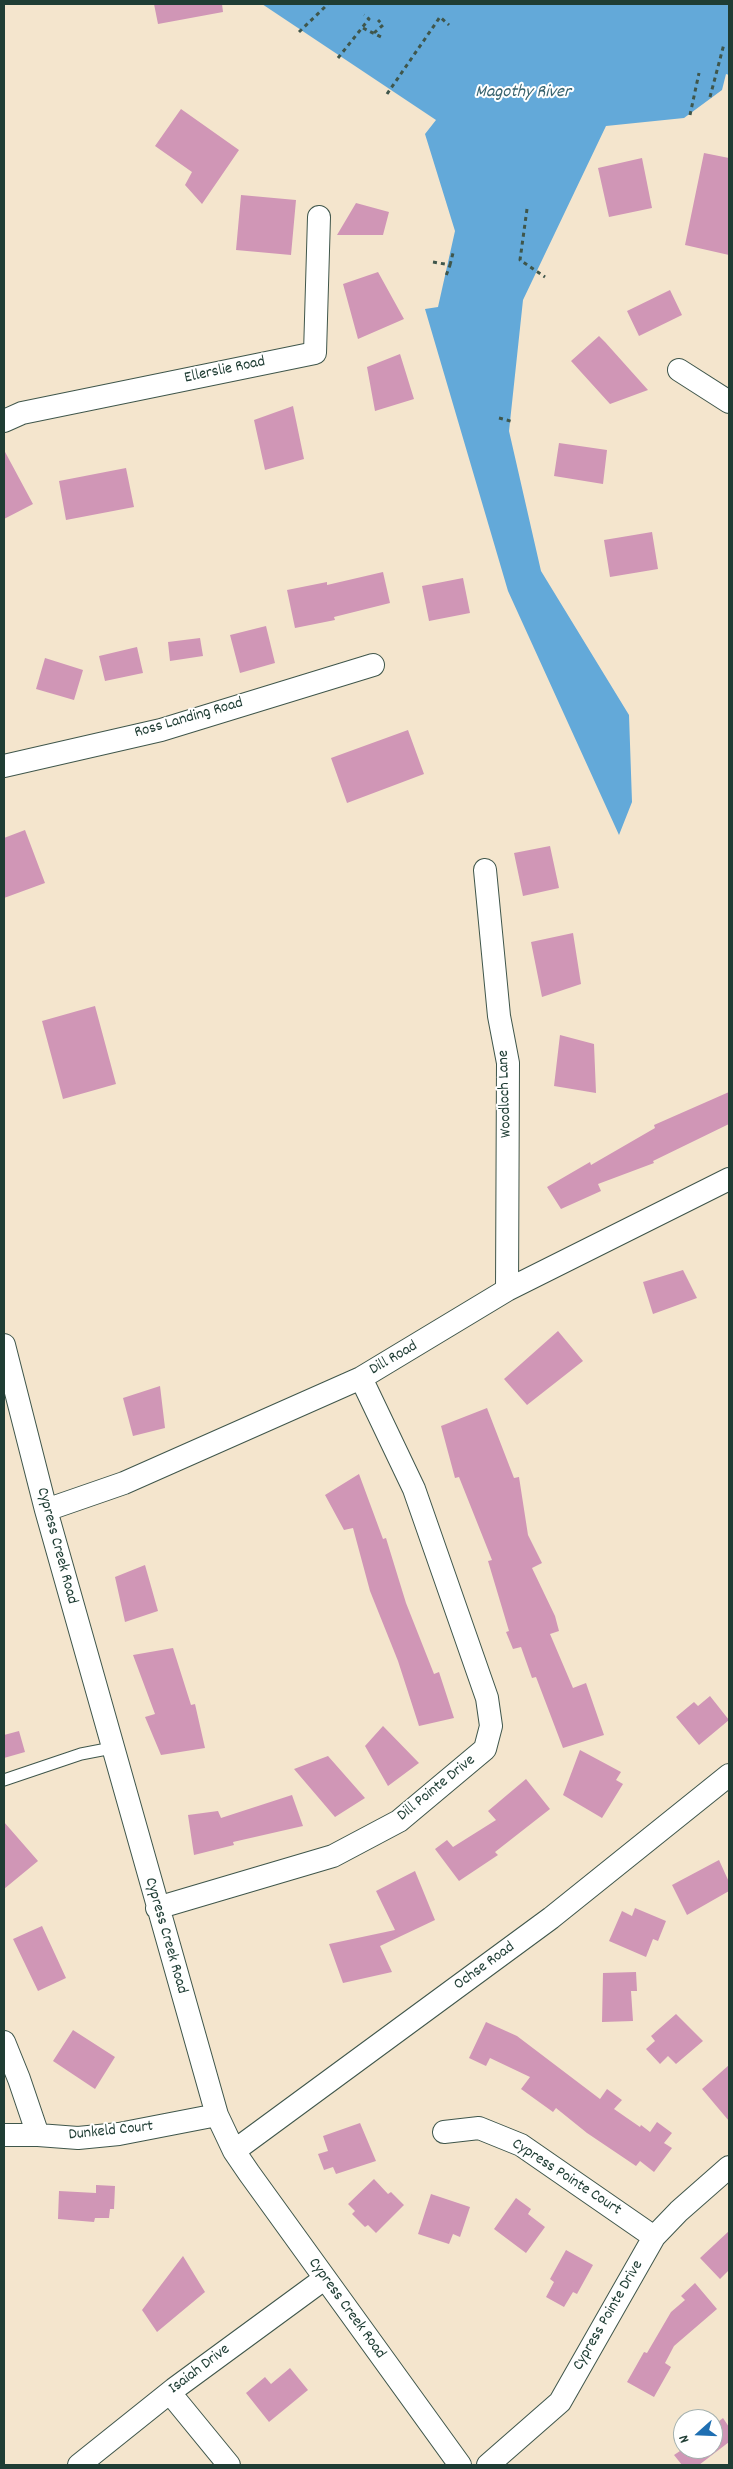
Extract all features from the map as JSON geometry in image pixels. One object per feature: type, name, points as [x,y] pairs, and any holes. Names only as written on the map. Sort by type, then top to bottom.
[{"type":"street","name":"Ellerslie Road","points":[[4,420],[22,412],[315,353],[319,217]]},
{"type":"street","points":[[679,370],[729,402]]},
{"type":"street","name":"Ross Landing Road","points":[[4,766],[160,730],[373,665]]},
{"type":"street","name":"Woodloch Lane","points":[[485,870],[499,1016],[508,1064],[508,1290]]},
{"type":"street","name":"Dill Road","points":[[46,1510],[124,1483],[361,1378],[508,1290],[729,1179]]},
{"type":"street","name":"Cypress Creek Road","points":[[4,1345],[46,1510],[217,2115],[234,2151],[324,2279],[460,2465]]},
{"type":"street","name":"Dill Pointe Drive","points":[[157,1908],[333,1856],[399,1821],[485,1749],[491,1726],[487,1698],[414,1489],[361,1378]]},
{"type":"street","name":"Ochse Road","points":[[234,2151],[551,1918],[729,1775]]},
{"type":"street","points":[[4,2042],[38,2135]]},
{"type":"street","name":"Dunkeld Court","points":[[4,2135],[78,2138],[120,2134],[217,2115]]},
{"type":"street","name":"Cypress Pointe Court","points":[[444,2132],[479,2128],[521,2145],[654,2237]]},
{"type":"street","name":"Cypress Pointe Drive","points":[[488,2465],[560,2402],[654,2237],[679,2211],[729,2167]]},
{"type":"street","name":"Isaiah Drive","points":[[79,2465],[170,2392],[324,2279]]},
{"type":"street","points":[[170,2392],[230,2465]]},
{"type":"lane","points":[[4,1780],[81,1754],[112,1748]]},
{"type":"path","points":[[299,32],[328,4]]},
{"type":"path","points":[[338,58],[369,19],[364,15]]},
{"type":"path","points":[[387,94],[440,17],[450,25]]},
{"type":"path","points":[[374,33],[383,25],[378,20]]},
{"type":"path","points":[[363,28],[383,38]]},
{"type":"path","points":[[710,97],[724,44]]},
{"type":"path","points":[[690,115],[700,73]]},
{"type":"path","points":[[527,208],[520,260],[545,277]]},
{"type":"path","points":[[446,276],[453,253]]},
{"type":"path","points":[[433,262],[450,265]]},
{"type":"path","points":[[499,418],[514,422]]},
{"type":"water","name":"Magothy River","points":[[262,4],[729,4],[729,75],[726,74],[722,90],[684,118],[606,126],[523,300],[509,431],[541,571],[629,715],[632,802],[619,835],[508,591],[425,309],[438,307],[455,231],[425,134],[436,120]]},
{"type":"building","points":[[154,4],[222,4],[223,12],[158,24]]},
{"type":"building","points":[[181,109],[239,150],[202,204],[185,185],[192,172],[155,146]]},
{"type":"building","points":[[704,153],[729,158],[729,255],[685,245]]},
{"type":"building","points":[[642,158],[652,208],[609,217],[598,168]]},
{"type":"building","points":[[241,195],[296,200],[291,255],[236,250]]},
{"type":"building","points":[[356,203],[389,212],[383,235],[337,235]]},
{"type":"building","points":[[378,272],[404,319],[358,339],[343,284]]},
{"type":"building","points":[[670,290],[682,315],[639,336],[627,311]]},
{"type":"building","points":[[599,336],[648,390],[610,404],[571,361]]},
{"type":"building","points":[[400,354],[414,399],[375,411],[367,367]]},
{"type":"building","points":[[293,406],[304,459],[265,470],[254,420]]},
{"type":"building","points":[[559,443],[607,450],[603,484],[554,476]]},
{"type":"building","points":[[4,450],[33,504],[4,519]]},
{"type":"building","points":[[126,468],[134,507],[66,520],[59,481]]},
{"type":"building","points":[[652,532],[658,569],[610,577],[604,540]]},
{"type":"building","points":[[383,572],[390,603],[334,617],[335,620],[295,628],[287,590],[327,582],[327,585]]},
{"type":"building","points":[[463,578],[470,613],[429,621],[422,586]]},
{"type":"building","points":[[266,626],[275,663],[240,673],[230,635]]},
{"type":"building","points":[[200,638],[203,656],[170,661],[168,642]]},
{"type":"building","points":[[137,647],[143,673],[105,681],[99,656]]},
{"type":"building","points":[[45,658],[83,670],[74,700],[36,689]]},
{"type":"building","points":[[408,730],[424,774],[347,803],[331,758]]},
{"type":"building","points":[[25,830],[45,883],[4,898],[4,838]]},
{"type":"building","points":[[550,846],[559,888],[523,896],[514,853]]},
{"type":"building","points":[[573,933],[581,984],[542,997],[531,942]]},
{"type":"building","points":[[95,1006],[116,1084],[63,1099],[42,1021]]},
{"type":"building","points":[[560,1035],[594,1044],[596,1093],[554,1086]]},
{"type":"building","points":[[729,1092],[729,1124],[653,1161],[654,1163],[598,1184],[601,1191],[561,1209],[547,1187],[590,1162],[591,1165],[655,1128],[654,1125]]},
{"type":"building","points":[[683,1270],[697,1298],[653,1314],[643,1282]]},
{"type":"building","points":[[558,1331],[583,1361],[527,1405],[504,1379]]},
{"type":"building","points":[[160,1386],[165,1428],[133,1436],[123,1398]]},
{"type":"building","points":[[487,1408],[514,1478],[519,1477],[528,1535],[542,1563],[532,1568],[555,1616],[559,1631],[550,1634],[573,1688],[586,1683],[604,1735],[563,1748],[536,1677],[532,1678],[521,1647],[513,1649],[506,1632],[509,1631],[488,1561],[492,1560],[459,1477],[455,1478],[441,1426]]},
{"type":"building","points":[[359,1474],[383,1539],[386,1538],[406,1603],[434,1674],[439,1672],[454,1718],[419,1726],[398,1661],[370,1591],[353,1528],[344,1530],[325,1495]]},
{"type":"building","points":[[145,1565],[158,1611],[125,1622],[115,1577]]},
{"type":"building","points":[[173,1648],[191,1705],[195,1704],[205,1748],[161,1755],[145,1717],[155,1714],[133,1655]]},
{"type":"building","points":[[710,1696],[729,1720],[699,1745],[676,1717],[694,1702],[698,1706]]},
{"type":"building","points":[[383,1726],[419,1763],[388,1786],[365,1746]]},
{"type":"building","points":[[19,1731],[25,1752],[4,1758],[4,1735]]},
{"type":"building","points":[[580,1750],[621,1772],[616,1780],[623,1784],[602,1818],[563,1795]]},
{"type":"building","points":[[328,1756],[365,1798],[335,1817],[294,1769]]},
{"type":"building","points":[[526,1779],[550,1809],[495,1852],[498,1855],[459,1881],[435,1849],[447,1840],[453,1847],[496,1820],[488,1811]]},
{"type":"building","points":[[292,1795],[303,1826],[233,1842],[234,1845],[194,1855],[188,1815],[218,1811],[221,1818]]},
{"type":"building","points":[[4,1822],[38,1861],[4,1889]]},
{"type":"building","points":[[719,1860],[729,1882],[729,1891],[687,1915],[672,1885]]},
{"type":"building","points":[[415,1871],[435,1920],[380,1946],[392,1972],[343,1983],[329,1944],[395,1930],[376,1891]]},
{"type":"building","points":[[635,1908],[666,1921],[658,1941],[653,1939],[646,1957],[609,1941],[622,1911],[632,1916]]},
{"type":"building","points":[[42,1926],[66,1978],[38,1991],[13,1939]]},
{"type":"building","points":[[636,1972],[637,1991],[631,1991],[633,2021],[602,2022],[603,1973]]},
{"type":"building","points":[[676,2014],[703,2041],[676,2064],[668,2056],[660,2064],[646,2049],[655,2041],[651,2036]]},
{"type":"building","points":[[486,2022],[517,2036],[600,2099],[607,2089],[622,2100],[614,2109],[640,2127],[641,2125],[650,2132],[657,2122],[672,2133],[664,2143],[672,2148],[654,2172],[640,2161],[636,2166],[587,2133],[556,2108],[553,2112],[521,2089],[530,2077],[490,2058],[486,2066],[469,2058]]},
{"type":"building","points":[[73,2030],[115,2057],[95,2089],[53,2061]]},
{"type":"building","points":[[729,2065],[729,2121],[702,2089]]},
{"type":"building","points":[[360,2123],[376,2161],[336,2174],[333,2167],[324,2170],[318,2154],[328,2151],[323,2136]]},
{"type":"building","points":[[374,2179],[388,2194],[391,2192],[404,2205],[376,2233],[368,2225],[365,2227],[352,2214],[355,2211],[348,2204]]},
{"type":"building","points":[[96,2185],[115,2186],[114,2209],[110,2209],[109,2218],[95,2218],[94,2222],[58,2219],[59,2191],[96,2193]]},
{"type":"building","points":[[431,2194],[470,2207],[460,2237],[453,2234],[449,2244],[418,2234]]},
{"type":"building","points":[[516,2198],[531,2209],[528,2214],[545,2227],[526,2253],[494,2229]]},
{"type":"building","points":[[729,2231],[729,2270],[720,2279],[700,2258]]},
{"type":"building","points":[[566,2250],[593,2265],[577,2294],[573,2292],[564,2307],[546,2297],[554,2282],[550,2279]]},
{"type":"building","points":[[183,2256],[205,2292],[157,2332],[142,2310]]},
{"type":"building","points":[[695,2283],[717,2309],[674,2346],[665,2363],[671,2367],[654,2397],[627,2382],[644,2352],[647,2353],[671,2312],[685,2300],[681,2296]]},
{"type":"building","points":[[290,2368],[308,2390],[269,2422],[246,2393],[265,2377],[271,2384]]},
{"type":"building","points":[[723,2418],[729,2427],[729,2442],[723,2447]]},
{"type":"building","points":[[677,2459],[707,2459],[699,2465],[682,2465]]}]
